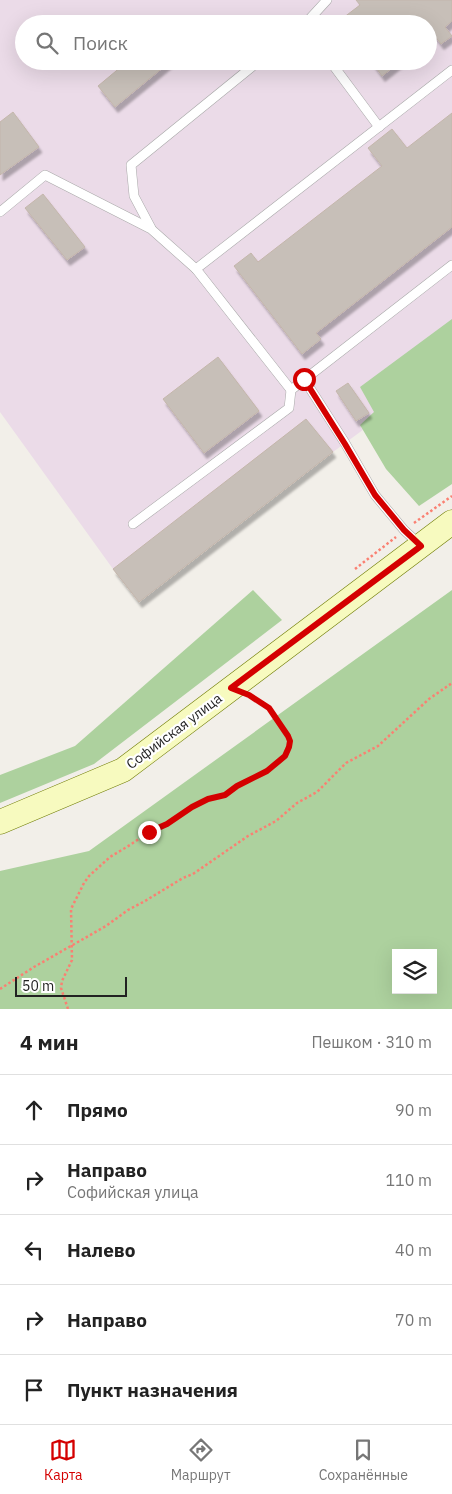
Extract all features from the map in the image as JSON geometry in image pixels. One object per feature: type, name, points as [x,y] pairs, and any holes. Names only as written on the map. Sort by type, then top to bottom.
[{"type":"main road","name":"Софийская улица","points":[[0,822],[122,770],[452,522]]},
{"type":"lane","points":[[313,15],[327,0]]},
{"type":"lane","points":[[151,229],[134,196],[131,165],[248,70]]},
{"type":"lane","points":[[337,70],[379,127]]},
{"type":"lane","points":[[196,269],[452,70]]},
{"type":"lane","points":[[0,212],[45,176],[151,229],[196,269],[291,390]]},
{"type":"lane","points":[[133,524],[289,408],[291,390],[452,265]]},
{"type":"lane","points":[[304,379],[375,495],[404,530],[421,546]]},
{"type":"path","points":[[0,989],[34,967],[106,926],[128,910],[193,874],[259,829],[276,821],[298,803],[317,792],[346,764],[381,744],[429,699],[452,683]]},
{"type":"path","points":[[68,1009],[62,981],[72,960],[71,909],[84,882],[104,862],[149,832],[167,824],[208,799],[225,795],[237,786],[267,771],[285,756],[290,741],[269,708],[249,695],[231,688]]},
{"type":"shaded area","points":[[0,0],[452,0],[452,364],[333,452],[139,602],[0,412]]},
{"type":"green space","points":[[452,319],[452,484],[419,506],[386,469],[360,425],[374,412],[360,387]]},
{"type":"green space","points":[[253,590],[282,620],[94,764],[0,803],[0,775],[75,746]]},
{"type":"green space","points":[[452,590],[452,1009],[0,1009],[0,871],[89,851]]},
{"type":"building","points":[[356,0],[452,0],[452,21],[445,27],[452,36],[441,44],[437,39],[437,15],[347,15],[360,5]]},
{"type":"building","points":[[117,70],[160,70],[115,107],[98,86]]},
{"type":"building","points":[[378,70],[390,70],[382,76]]},
{"type":"building","points":[[13,112],[39,147],[0,175],[0,122]]},
{"type":"building","points":[[452,113],[452,227],[316,333],[321,339],[302,354],[234,266],[251,253],[258,262],[382,166],[368,148],[392,129],[407,148]]},
{"type":"building","points":[[43,194],[85,247],[67,260],[25,208]]},
{"type":"building","points":[[218,357],[259,411],[204,453],[163,399]]},
{"type":"building","points":[[348,383],[369,413],[356,421],[336,391]]},
{"type":"building","points":[[306,419],[333,452],[139,602],[113,569]]},
{"type":"route","points":[[149,832],[167,824],[192,807],[208,799],[225,795],[237,786],[256,778],[285,756],[290,741],[269,708],[249,695],[231,688],[421,546],[404,530],[375,495],[304,379]]}]
